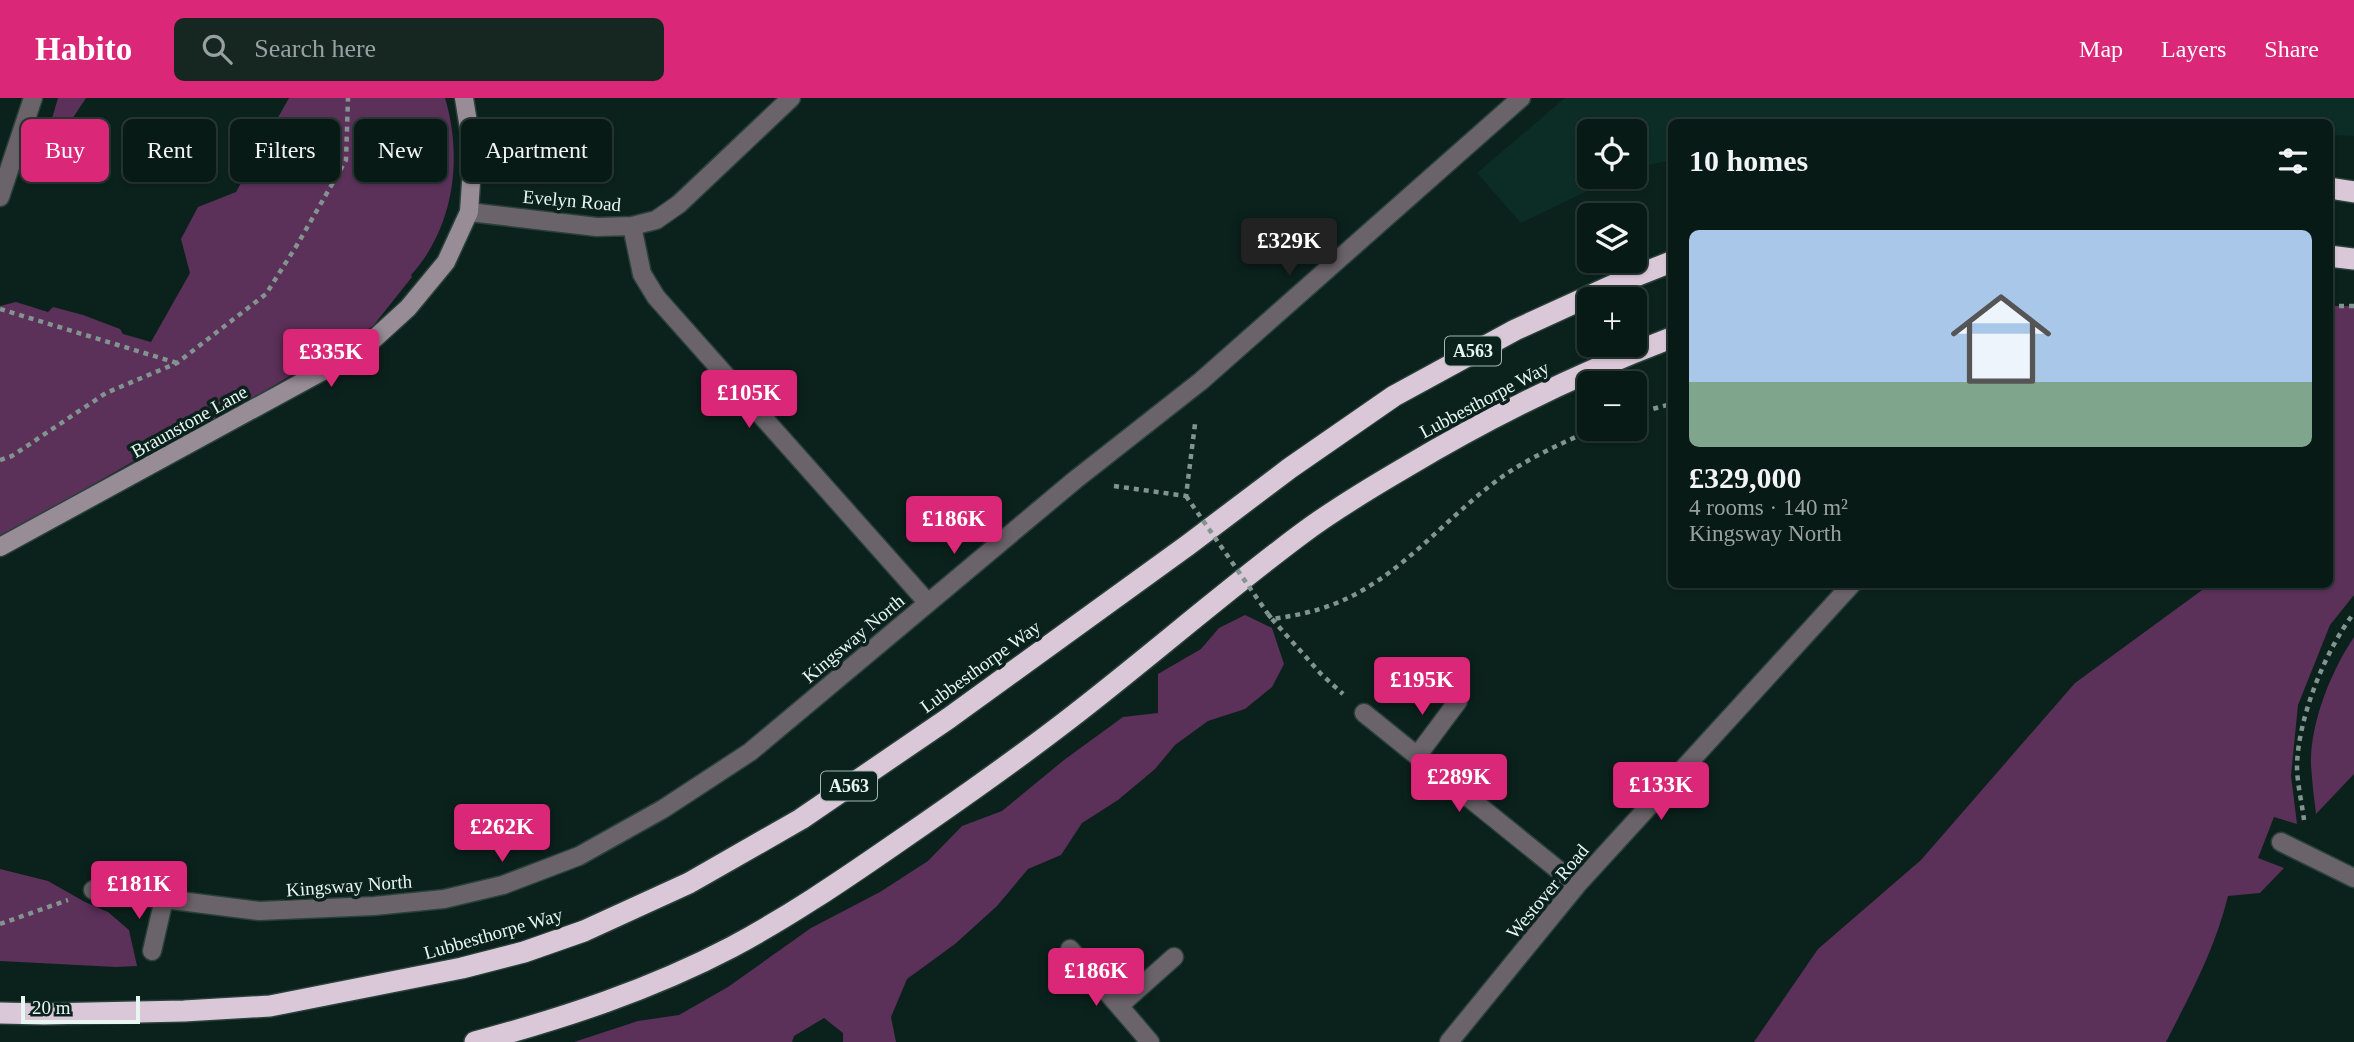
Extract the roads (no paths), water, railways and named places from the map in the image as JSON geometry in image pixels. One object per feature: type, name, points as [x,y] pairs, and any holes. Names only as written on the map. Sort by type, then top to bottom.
[{"type":"highway","points":[[2333,189],[2354,192]]},
{"type":"highway","points":[[2333,256],[2354,259]]},
{"type":"highway","name":"Lubbesthorpe Way","points":[[0,1013],[184,1011],[270,1006],[422,976],[524,952],[584,931],[689,883],[824,804],[1394,396],[1515,330],[1668,263]]},
{"type":"highway","name":"Lubbesthorpe Way","points":[[475,1042],[542,1024],[637,990],[730,947],[810,902],[934,817],[1067,720],[1302,533],[1466,431],[1544,392],[1668,339]]},
{"type":"street","points":[[0,197],[33,98]]},
{"type":"street","name":"Braunstone Lane","points":[[0,547],[363,349],[408,308],[446,262],[469,212],[473,153],[464,98]]},
{"type":"street","name":"Evelyn Road","points":[[469,212],[597,227],[632,226],[656,220],[679,204],[791,98]]},
{"type":"street","name":"Kingsway North","points":[[93,890],[259,912],[444,899],[503,885],[566,860],[663,809],[750,752],[1075,480],[1201,381],[1521,98]]},
{"type":"street","points":[[632,226],[642,274],[656,297],[928,603]]},
{"type":"street","name":"Westover Road","points":[[1449,1042],[1577,885],[1848,588]]},
{"type":"street","points":[[1417,756],[1458,701]]},
{"type":"street","points":[[1364,713],[1577,885]]},
{"type":"street","points":[[2281,842],[2354,878]]},
{"type":"street","points":[[152,951],[164,899]]},
{"type":"street","points":[[1070,949],[1150,1042]]},
{"type":"street","points":[[1119,1006],[1174,957]]}]
